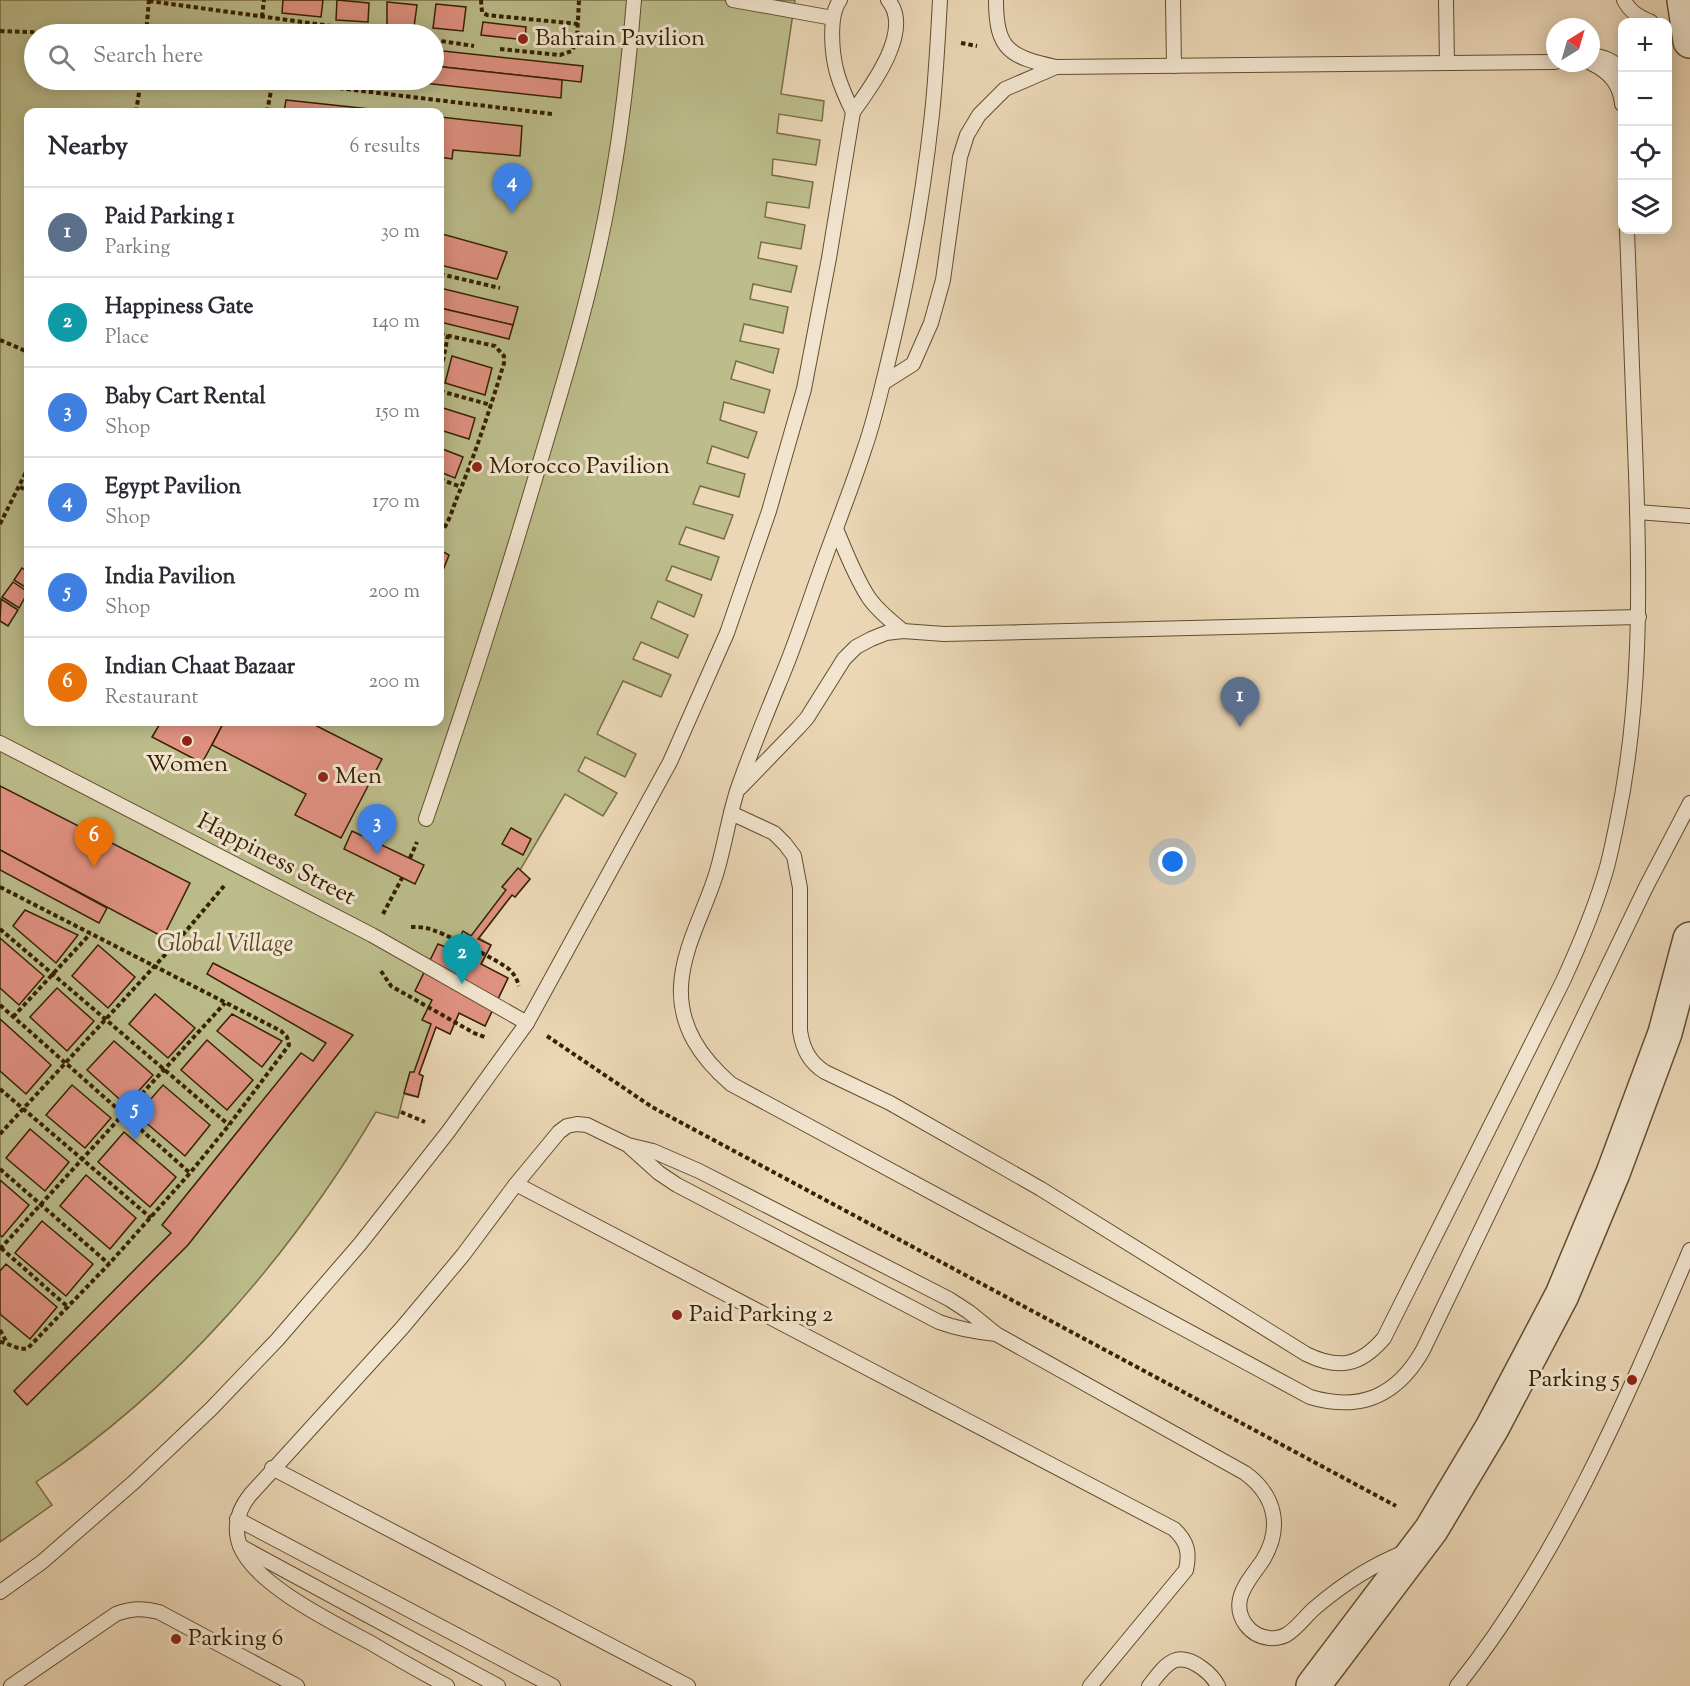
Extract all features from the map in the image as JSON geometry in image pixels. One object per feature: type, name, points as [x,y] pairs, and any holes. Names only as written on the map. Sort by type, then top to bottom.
[{"type":"street","points":[[1684,0],[1686,36]]},
{"type":"street","points":[[1312,1686],[1431,1530],[1492,1428],[1562,1295],[1613,1173],[1665,1033],[1690,939]]},
{"type":"lane","points":[[426,819],[514,550],[592,278],[614,170],[627,82],[634,0]]},
{"type":"lane","points":[[733,0],[833,18]]},
{"type":"lane","points":[[840,0],[837,2],[833,18],[833,55],[837,73],[853,112]]},
{"type":"lane","points":[[0,1592],[42,1562],[134,1482],[211,1409],[277,1340],[368,1235],[448,1132],[527,1023],[670,762],[727,633],[769,511],[804,389],[853,112],[888,55],[895,32],[896,20],[888,0]]},
{"type":"lane","points":[[940,0],[932,114],[920,208],[903,300],[883,383],[865,449],[737,791],[723,853],[683,968],[682,1008],[698,1048],[712,1068],[731,1084],[1310,1397],[1328,1402],[1364,1401],[1383,1394],[1413,1367],[1646,887],[1690,803]]},
{"type":"lane","points":[[996,0],[996,18],[1006,46],[1015,54],[1032,62],[1056,67],[1546,62]]},
{"type":"lane","points":[[1173,0],[1174,66]]},
{"type":"lane","points":[[1446,0],[1447,63]]},
{"type":"lane","points":[[1624,0],[1628,8],[1642,18]]},
{"type":"lane","points":[[1600,56],[1618,66]]},
{"type":"lane","points":[[883,383],[913,364],[931,323],[943,280],[960,158],[966,135],[979,115],[1005,89],[1056,67]]},
{"type":"lane","points":[[1600,68],[1614,80],[1618,87]]},
{"type":"lane","points":[[731,813],[774,833],[794,856],[800,888],[800,1031],[805,1050],[816,1067],[890,1103],[1041,1189],[1306,1354],[1322,1362],[1335,1364],[1351,1363],[1364,1357],[1384,1338],[1563,981],[1591,915],[1608,866],[1630,744],[1636,685],[1639,617],[1627,234]]},
{"type":"lane","points":[[1637,512],[1690,516]]},
{"type":"lane","points":[[836,529],[858,580],[870,599],[885,617],[903,631]]},
{"type":"lane","points":[[737,791],[802,723],[844,659],[856,647],[886,633],[903,631],[944,634],[1639,617]]},
{"type":"lane","name":"Happiness Street","points":[[0,743],[372,935],[527,1023]]},
{"type":"lane","points":[[447,1686],[349,1632],[288,1595],[259,1573],[240,1546],[237,1519],[241,1506],[273,1468],[402,1328],[463,1255],[558,1132],[567,1126],[577,1124],[587,1125],[628,1145],[653,1151],[699,1171],[949,1299],[996,1334],[1257,1481],[1272,1506],[1275,1520],[1270,1548],[1245,1587],[1240,1600],[1240,1614],[1246,1627],[1257,1636],[1271,1639],[1284,1636],[1352,1579],[1373,1566],[1419,1546]]},
{"type":"lane","points":[[628,1145],[659,1173],[677,1185],[939,1322],[976,1333],[996,1334]]},
{"type":"lane","points":[[516,1184],[1174,1529],[1182,1537],[1187,1547],[1186,1570],[1090,1686]]},
{"type":"lane","points":[[1457,1686],[1482,1655],[1531,1578],[1595,1463],[1690,1250]]},
{"type":"lane","points":[[273,1468],[688,1686]]},
{"type":"lane","points":[[237,1519],[553,1686]]},
{"type":"lane","points":[[240,1546],[498,1686]]},
{"type":"lane","points":[[11,1686],[116,1614],[130,1609],[145,1608],[165,1616],[297,1686]]},
{"type":"lane","points":[[1149,1686],[1163,1668],[1171,1662],[1182,1659],[1190,1660],[1208,1673],[1218,1686]]},
{"type":"path","points":[[147,24],[149,0],[315,24]]},
{"type":"path","points":[[262,17],[264,0]]},
{"type":"path","points":[[482,0],[482,12],[487,15],[578,24]]},
{"type":"path","points":[[500,49],[560,55],[572,51],[576,46],[579,0]]},
{"type":"path","points":[[0,31],[24,32]]},
{"type":"path","points":[[444,42],[474,46]]},
{"type":"path","points":[[137,108],[139,90]]},
{"type":"path","points":[[268,108],[271,90]]},
{"type":"path","points":[[355,90],[552,114]]},
{"type":"path","points":[[444,274],[500,288]]},
{"type":"path","points":[[444,334],[495,346],[504,356],[491,405],[462,487],[444,528]]},
{"type":"path","points":[[444,356],[448,335]]},
{"type":"path","points":[[0,340],[24,349]]},
{"type":"path","points":[[444,393],[491,405]]},
{"type":"path","points":[[0,524],[24,478]]},
{"type":"path","points":[[444,480],[462,487]]},
{"type":"path","points":[[20,487],[24,488]]},
{"type":"path","points":[[0,1134],[154,966],[240,867]]},
{"type":"path","points":[[372,935],[402,878]]},
{"type":"path","points":[[0,887],[281,1031],[287,1037],[289,1045],[190,1173],[69,1308],[28,1348],[22,1350],[0,1342]]},
{"type":"path","points":[[0,929],[228,1125]]},
{"type":"path","points":[[13,1017],[90,934]]},
{"type":"path","points":[[469,947],[509,969],[516,977],[527,1023],[652,1107],[1396,1506]]},
{"type":"path","points":[[69,1308],[0,1248],[225,1003]]},
{"type":"path","points":[[0,1005],[190,1173]]},
{"type":"path","points":[[0,1089],[151,1218]]},
{"type":"path","points":[[0,1169],[110,1264]]},
{"type":"path","points":[[0,1330],[7,1343]]},
{"type":"green space","name":"Global Village","points":[[0,0],[795,0],[781,94],[824,101],[822,121],[779,114],[777,133],[820,140],[816,165],[773,159],[772,175],[813,182],[809,208],[767,202],[765,217],[805,225],[801,249],[761,242],[758,258],[797,266],[791,292],[753,284],[750,299],[788,307],[783,333],[744,324],[740,341],[779,349],[773,373],[736,361],[731,379],[770,390],[764,413],[724,402],[720,420],[757,432],[748,458],[712,446],[707,463],[745,474],[739,497],[700,486],[693,504],[733,515],[724,539],[686,527],[679,544],[719,557],[711,580],[672,566],[666,580],[702,595],[694,617],[658,601],[651,618],[688,635],[678,658],[641,642],[633,659],[671,675],[661,697],[623,681],[597,734],[636,754],[625,777],[585,757],[578,771],[617,793],[603,816],[565,794],[520,870],[530,879],[515,897],[512,895],[479,938],[491,945],[481,965],[508,978],[485,1026],[459,1013],[450,1034],[436,1027],[419,1074],[423,1076],[418,1097],[404,1094],[398,1118],[376,1112],[306,1218],[268,1268],[183,1362],[137,1405],[88,1445],[36,1482],[52,1505],[0,1542]]},
{"type":"building","points":[[283,0],[323,0],[321,17],[282,13]]},
{"type":"building","points":[[337,0],[369,3],[368,22],[336,20]]},
{"type":"building","points":[[387,2],[417,5],[414,24],[387,24]]},
{"type":"building","points":[[436,4],[466,7],[463,31],[444,29],[444,24],[434,24]]},
{"type":"building","points":[[483,22],[526,27],[525,40],[481,35]]},
{"type":"building","points":[[444,51],[583,66],[581,82],[444,67]]},
{"type":"building","points":[[444,67],[562,80],[561,98],[444,85]]},
{"type":"building","points":[[286,100],[361,108],[285,108]]},
{"type":"building","points":[[444,117],[522,126],[520,156],[453,150],[452,159],[444,158]]},
{"type":"building","points":[[444,235],[507,252],[497,279],[444,266]]},
{"type":"building","points":[[444,289],[518,307],[513,325],[444,309]]},
{"type":"building","points":[[444,309],[513,325],[509,339],[444,323]]},
{"type":"building","points":[[452,356],[492,368],[485,395],[445,383]]},
{"type":"building","points":[[444,408],[475,418],[469,439],[444,431]]},
{"type":"building","points":[[444,450],[463,457],[455,478],[444,474]]},
{"type":"building","points":[[444,552],[449,555],[444,568]]},
{"type":"building","points":[[22,568],[24,569],[24,586],[14,580]]},
{"type":"building","points":[[13,582],[24,589],[24,599],[19,608],[2,597]]},
{"type":"building","points":[[1,599],[18,610],[8,626],[0,621]]},
{"type":"building","name":"Women","points":[[159,726],[222,726],[202,763],[152,737]]},
{"type":"building","name":"Men","points":[[222,726],[317,726],[382,759],[341,838],[295,815],[306,794],[212,745]]},
{"type":"building","points":[[0,786],[190,883],[163,937],[0,850]]},
{"type":"building","points":[[511,828],[531,839],[523,855],[502,844]]},
{"type":"building","points":[[352,831],[424,865],[415,884],[344,849]]},
{"type":"building","points":[[0,850],[107,908],[99,923],[0,870]]},
{"type":"building","points":[[518,868],[530,879],[515,897],[512,895],[478,939],[491,945],[481,964],[508,978],[485,1026],[459,1013],[450,1034],[436,1027],[419,1074],[423,1076],[418,1097],[404,1093],[410,1072],[414,1072],[431,1024],[422,1020],[432,1000],[415,991],[438,944],[453,950],[463,931],[471,936],[506,890],[502,887]]},
{"type":"building","points":[[25,910],[78,935],[56,963],[13,926]]},
{"type":"building","points":[[0,938],[44,976],[19,1005],[0,988]]},
{"type":"building","points":[[98,945],[135,977],[108,1008],[72,976]]},
{"type":"building","points":[[213,963],[353,1035],[188,1245],[27,1405],[14,1391],[171,1233],[162,1225],[301,1053],[313,1061],[326,1043],[207,974]]},
{"type":"building","points":[[57,988],[94,1021],[67,1051],[30,1017]]},
{"type":"building","points":[[155,994],[195,1028],[168,1058],[129,1024]]},
{"type":"building","points":[[232,1014],[282,1041],[262,1067],[217,1031]]},
{"type":"building","points":[[0,1019],[51,1065],[26,1094],[0,1071]]},
{"type":"building","points":[[207,1040],[253,1080],[227,1110],[181,1070]]},
{"type":"building","points":[[114,1041],[153,1075],[126,1105],[87,1070]]},
{"type":"building","points":[[72,1085],[111,1118],[85,1148],[46,1115]]},
{"type":"building","points":[[163,1085],[210,1125],[185,1156],[137,1115]]},
{"type":"building","points":[[30,1129],[69,1162],[45,1191],[6,1158]]},
{"type":"building","points":[[124,1132],[176,1177],[150,1207],[98,1162]]},
{"type":"building","points":[[86,1175],[136,1218],[110,1249],[60,1206]]},
{"type":"building","points":[[0,1180],[29,1205],[2,1237],[0,1235]]},
{"type":"building","points":[[42,1221],[93,1264],[66,1296],[15,1253]]},
{"type":"building","points":[[6,1264],[57,1307],[30,1339],[0,1314],[0,1271]]},
{"type":"place","name":"Bahrain Pavilion","points":[[523,39]]},
{"type":"place","name":"Egypt Pavilion","points":[[512,213]]},
{"type":"place","name":"Morocco Pavilion","points":[[477,467]]},
{"type":"place","name":"Paid Parking 1","points":[[1240,727]]},
{"type":"place","name":"Women","points":[[187,741]]},
{"type":"place","name":"Men","points":[[323,777]]},
{"type":"place","name":"Baby Cart Rental","points":[[377,854]]},
{"type":"place","name":"Indian Chaat Bazaar","points":[[94,867]]},
{"type":"place","name":"Happiness Gate","points":[[462,984]]},
{"type":"place","name":"India Pavilion","points":[[135,1140]]},
{"type":"place","name":"Paid Parking 2","points":[[677,1315]]},
{"type":"place","name":"Parking 5","points":[[1632,1380]]},
{"type":"place","name":"Parking 6","points":[[176,1639]]}]
